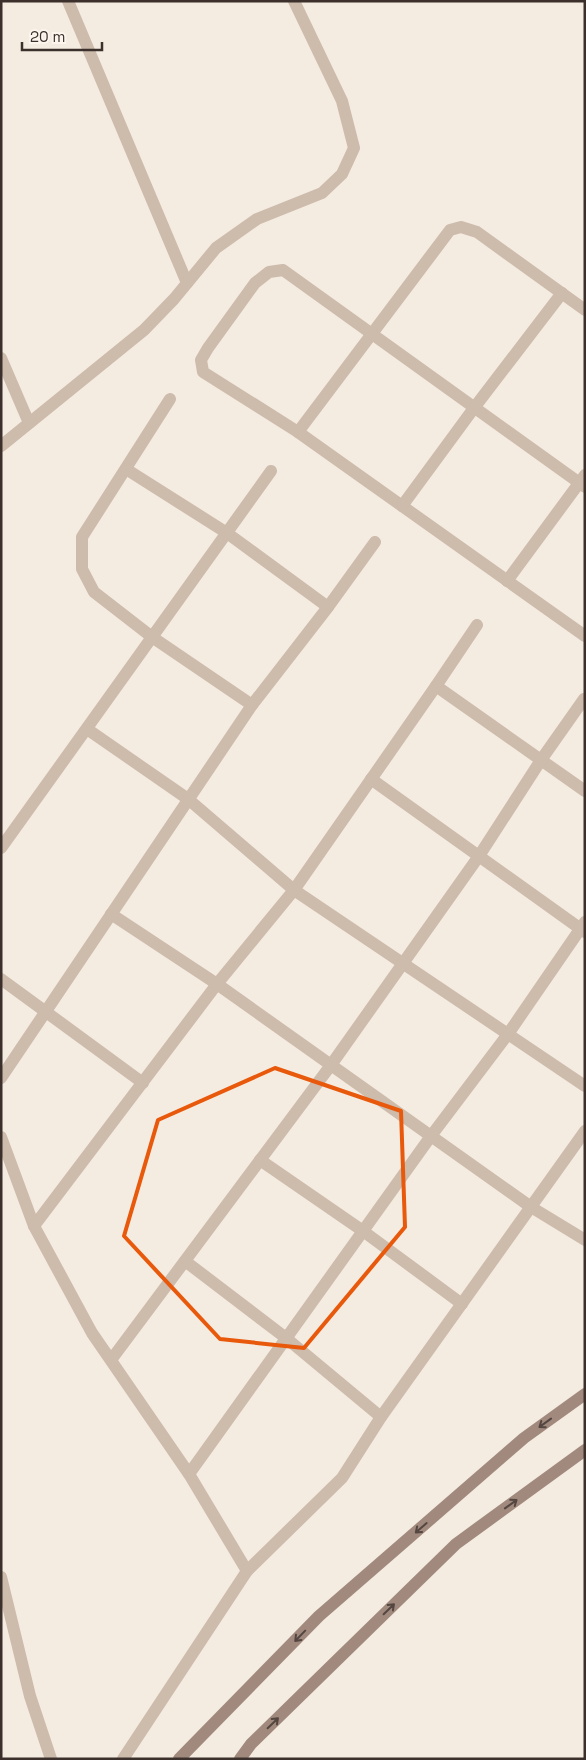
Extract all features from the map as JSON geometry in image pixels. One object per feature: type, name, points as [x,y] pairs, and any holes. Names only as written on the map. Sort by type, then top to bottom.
[{"type":"main road","points":[[179,1759],[319,1616],[524,1438],[585,1394]]},
{"type":"main road","points":[[240,1759],[251,1744],[456,1544],[585,1450]]},
{"type":"street","points":[[68,1],[187,283]]},
{"type":"street","points":[[1,446],[144,330],[216,248],[257,219],[322,193],[342,174],[354,148],[342,101],[294,1]]},
{"type":"street","points":[[298,432],[450,230],[461,227],[477,232],[585,310]]},
{"type":"street","points":[[507,581],[583,482],[474,408],[282,270],[270,272],[255,283],[208,348],[201,360],[203,372],[298,432],[507,581],[585,636]]},
{"type":"street","points":[[402,506],[474,408],[562,294]]},
{"type":"street","points":[[1,358],[29,423]]},
{"type":"street","points":[[170,399],[82,537],[82,568],[94,592],[152,638],[252,705]]},
{"type":"street","points":[[126,469],[227,533],[328,607]]},
{"type":"street","points":[[1,848],[271,472]]},
{"type":"street","points":[[1,1078],[252,705],[328,607],[375,542]]},
{"type":"street","points":[[34,1226],[217,984],[294,890],[436,686],[476,625]]},
{"type":"street","points":[[436,686],[585,791]]},
{"type":"street","points":[[111,1360],[331,1065],[479,856],[541,760],[584,699]]},
{"type":"street","points":[[87,729],[188,800],[294,890],[585,1086]]},
{"type":"street","points":[[189,1474],[431,1136],[508,1034],[583,928],[371,779]]},
{"type":"street","points":[[111,914],[217,984],[531,1207],[585,1240]]},
{"type":"street","points":[[1,979],[46,1010],[143,1083]]},
{"type":"street","points":[[124,1759],[247,1571],[342,1478],[381,1417],[585,1131]]},
{"type":"street","points":[[1,1137],[34,1226],[92,1332],[189,1474],[247,1571]]},
{"type":"street","points":[[260,1160],[363,1231],[462,1304]]},
{"type":"street","points":[[184,1261],[286,1338],[381,1417]]},
{"type":"street","points":[[1,1577],[30,1696],[51,1759]]},
{"type":"highlighted area","points":[[275,1068],[401,1111],[405,1227],[304,1348],[220,1339],[124,1236],[158,1120]]}]
